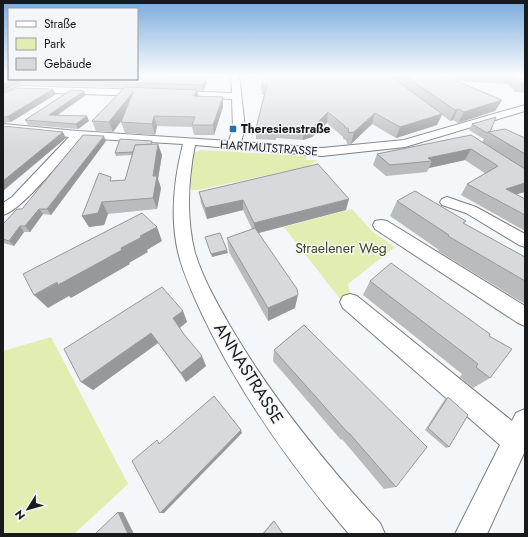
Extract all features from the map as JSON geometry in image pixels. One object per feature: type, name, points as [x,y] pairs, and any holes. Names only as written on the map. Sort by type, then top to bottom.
[{"type":"street","points":[[114,103],[117,100]]},
{"type":"street","points":[[234,145],[239,128],[237,100]]},
{"type":"street","name":"HARTMUTSTRASSE","points":[[3,127],[322,152],[405,143],[525,108]]},
{"type":"street","points":[[15,127],[27,119]]},
{"type":"street","points":[[440,121],[464,138]]},
{"type":"street","points":[[3,210],[17,200],[81,134],[94,124]]},
{"type":"street","name":"ANNASTRASSE","points":[[190,141],[185,162],[182,196],[182,228],[190,266],[200,290],[232,352],[261,394],[302,453],[369,534]]},
{"type":"street","points":[[447,202],[471,210],[525,241]]},
{"type":"street","points":[[381,225],[525,317]]},
{"type":"street","points":[[350,302],[520,432],[471,534]]},
{"type":"green space","points":[[201,150],[306,156],[306,160],[317,160],[309,166],[198,190],[192,190],[189,177],[194,153]]},
{"type":"green space","name":"Straelener Weg","points":[[352,209],[373,232],[395,247],[348,284],[350,294],[340,299],[284,227]]},
{"type":"green space","points":[[51,337],[128,484],[74,534],[3,534],[3,351]]},
{"type":"building","points":[[3,100],[35,100],[7,117],[3,117]]},
{"type":"building","points":[[56,100],[71,100],[49,115],[87,116],[76,124],[25,120]]},
{"type":"building","points":[[112,100],[127,100],[109,122],[92,121]]},
{"type":"building","points":[[130,100],[222,100],[213,125],[192,125],[195,117],[154,116],[152,124],[121,122]]},
{"type":"building","points":[[263,100],[423,100],[442,114],[400,127],[375,113],[354,132],[349,133],[348,128],[345,128],[345,126],[328,112],[314,126],[304,129],[277,127],[276,129],[256,128]]},
{"type":"building","points":[[441,100],[502,100],[464,112],[458,109],[455,110]]},
{"type":"building","points":[[496,117],[490,132],[487,133],[472,124]]},
{"type":"building","points":[[3,126],[63,132],[3,181]]},
{"type":"building","points":[[505,129],[525,138],[525,154],[488,132]]},
{"type":"building","points":[[83,135],[104,136],[47,209],[39,209],[25,226],[20,226],[9,241],[3,239],[3,224],[17,209],[22,209]]},
{"type":"building","points":[[471,135],[525,169],[525,183],[506,189],[525,199],[525,215],[467,184],[498,166],[471,149],[428,158],[432,161],[390,165],[377,154]]},
{"type":"building","points":[[120,139],[152,141],[151,144],[135,145],[133,152],[115,153]]},
{"type":"building","points":[[158,144],[153,176],[157,176],[153,198],[102,202],[98,213],[82,216],[99,173],[111,177],[110,181],[125,180],[135,145]]},
{"type":"building","points":[[318,164],[349,199],[254,223],[243,200],[205,208],[199,192]]},
{"type":"building","points":[[415,191],[466,221],[463,223],[525,257],[525,281],[448,236],[449,235],[397,201]]},
{"type":"building","points":[[142,213],[157,227],[121,248],[122,250],[58,285],[57,282],[34,295],[23,274]]},
{"type":"building","points":[[255,228],[297,289],[298,295],[268,308],[227,238]]},
{"type":"building","points":[[220,233],[227,250],[211,254],[205,237]]},
{"type":"building","points":[[391,263],[490,334],[489,336],[512,349],[490,378],[476,367],[478,364],[370,281]]},
{"type":"building","points":[[162,287],[183,311],[173,318],[202,356],[181,373],[151,333],[81,382],[64,349]]},
{"type":"building","points":[[304,325],[427,447],[396,487],[274,350]]},
{"type":"building","points":[[214,396],[241,430],[160,513],[132,461],[157,440],[159,444]]},
{"type":"building","points":[[448,397],[468,415],[449,447],[428,428]]},
{"type":"building","points":[[118,512],[128,534],[95,534]]},
{"type":"building","points":[[274,521],[283,534],[263,534]]},
{"type":"place","name":"Theresienstraße","points":[[233,129]]}]
